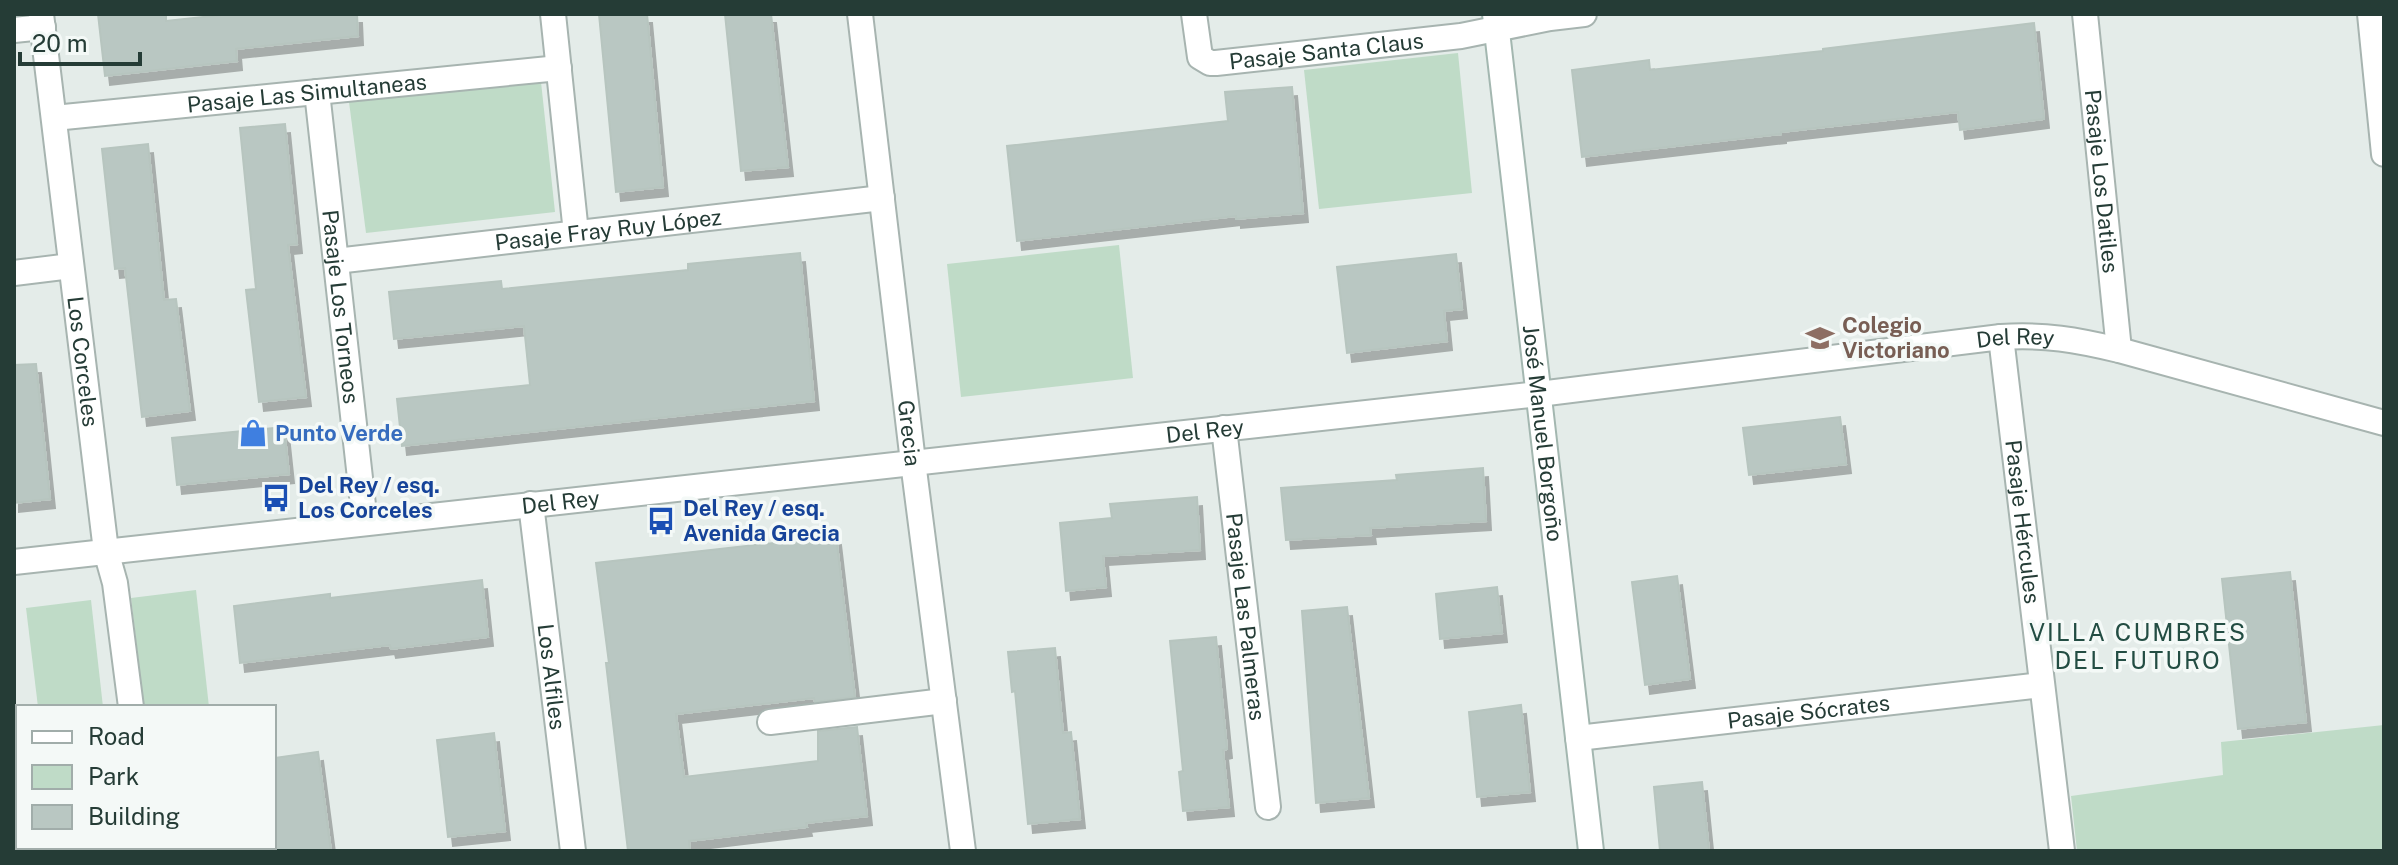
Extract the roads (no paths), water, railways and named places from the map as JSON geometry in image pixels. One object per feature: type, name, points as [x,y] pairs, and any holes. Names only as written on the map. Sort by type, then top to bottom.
[{"type":"street","points":[[553,14],[576,233]]},
{"type":"street","name":"Grecia","points":[[860,14],[963,851]]},
{"type":"street","name":"Pasaje Santa Claus","points":[[1194,14],[1199,52],[1210,63],[1461,36],[1496,21]]},
{"type":"street","points":[[1496,21],[1584,14]]},
{"type":"street","name":"Pasaje Los Datiles","points":[[2085,14],[2119,350]]},
{"type":"street","points":[[2370,14],[2384,154]]},
{"type":"street","points":[[14,30],[42,20]]},
{"type":"street","name":"Los Corceles","points":[[42,20],[106,551],[115,583],[131,705]]},
{"type":"street","name":"José Manuel Borgoño","points":[[1496,21],[1591,851]]},
{"type":"street","name":"Pasaje Las Simultaneas","points":[[54,118],[559,68]]},
{"type":"street","name":"Pasaje Los Torneos","points":[[317,92],[365,523]]},
{"type":"street","name":"Pasaje Fray Ruy López","points":[[336,261],[882,198]]},
{"type":"street","points":[[14,273],[71,266]]},
{"type":"street","name":"Del Rey","points":[[14,562],[1539,394],[2034,334],[2119,350],[2384,423]]},
{"type":"street","name":"Pasaje Hércules","points":[[2001,337],[2062,851]]},
{"type":"street","name":"Pasaje Las Palmeras","points":[[1224,428],[1268,807]]},
{"type":"street","name":"Los Alfiles","points":[[531,504],[573,851]]},
{"type":"street","name":"Pasaje Sócrates","points":[[1578,738],[2041,685]]},
{"type":"street","points":[[770,722],[944,701]]},
{"type":"place","name":"Colegio Victoriano","points":[[1820,338]]},
{"type":"place","name":"Punto Verde","points":[[253,433]]},
{"type":"place","name":"Del Rey / esq. Los Corceles","points":[[276,498]]},
{"type":"place","name":"Del Rey / esq. Avenida Grecia","points":[[661,521]]},
{"type":"district","name":"VILLA CUMBRES DEL FUTURO","points":[[2138,647]]}]
